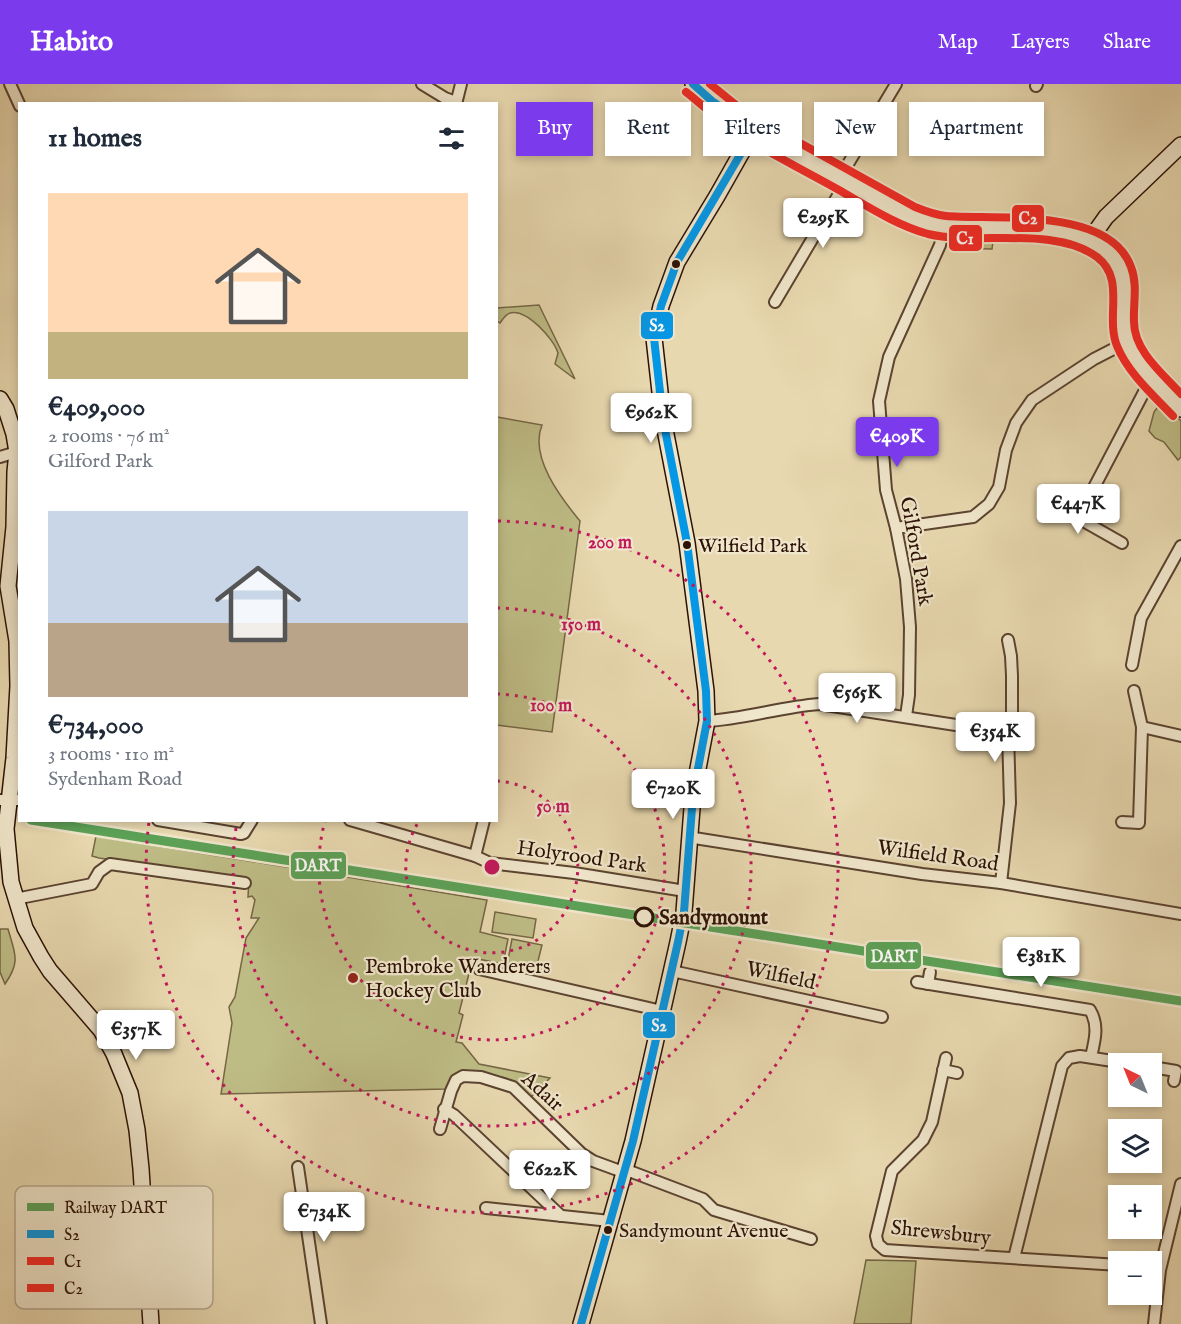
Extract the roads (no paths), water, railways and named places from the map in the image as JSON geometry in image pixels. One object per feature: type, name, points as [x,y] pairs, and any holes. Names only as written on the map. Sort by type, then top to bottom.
[{"type":"street","points":[[10,84],[18,102]]},
{"type":"street","points":[[422,84],[454,102]]},
{"type":"street","points":[[456,102],[461,84]]},
{"type":"street","points":[[776,302],[896,84]]},
{"type":"street","points":[[697,85],[718,102]]},
{"type":"street","points":[[1089,241],[1116,207],[1181,145]]},
{"type":"street","points":[[581,1324],[633,1141],[672,970],[684,912],[693,795],[707,721],[704,670],[687,543],[663,419],[654,338],[661,306],[677,262],[740,156]]},
{"type":"street","points":[[800,156],[901,213],[923,222],[944,226],[1039,229],[1069,234],[1101,247],[1118,262],[1123,274],[1124,333],[1127,342],[1134,355],[1181,409]]},
{"type":"street","name":"Gilford Park","points":[[906,716],[909,695],[910,627],[906,579],[884,480],[879,401],[889,357],[940,245],[944,226]]},
{"type":"street","points":[[896,528],[973,517],[981,511],[989,504],[999,487],[1006,450],[1016,423],[1032,399],[1094,359],[1127,342]]},
{"type":"street","points":[[1078,518],[1144,392],[1156,381]]},
{"type":"street","points":[[0,399],[15,434],[18,452],[15,472],[16,534],[4,596],[17,641],[18,686],[6,836],[11,882],[25,927],[50,971],[101,1030],[114,1054],[130,1093],[142,1186]]},
{"type":"street","points":[[0,456],[18,452]]},
{"type":"street","points":[[1048,501],[1122,543]]},
{"type":"street","points":[[1132,665],[1141,618],[1181,546]]},
{"type":"street","points":[[1001,883],[1010,803],[1008,733],[1012,718],[1012,676],[1008,640]]},
{"type":"street","points":[[1122,822],[1139,822],[1142,727],[1134,691]]},
{"type":"street","points":[[707,721],[819,704],[1008,733]]},
{"type":"street","points":[[1142,727],[1181,736]]},
{"type":"street","points":[[170,822],[241,834],[251,822]]},
{"type":"street","name":"Holyrood Park","points":[[357,822],[475,856],[490,863],[574,873],[685,891]]},
{"type":"street","points":[[475,856],[484,822]]},
{"type":"street","name":"Wilfield Road","points":[[688,837],[922,874],[1001,883],[1181,914]]},
{"type":"street","points":[[15,899],[92,884],[99,872],[110,864],[245,883]]},
{"type":"street","points":[[479,969],[662,1011]]},
{"type":"street","name":"Wilfield","points":[[672,970],[882,1017]]},
{"type":"street","points":[[930,972],[922,983],[1090,1010],[1095,1020],[1095,1039],[1091,1057]]},
{"type":"street","name":"Shrewsbury","points":[[1014,1258],[1062,1066],[1069,1058],[1080,1056],[1108,1060]]},
{"type":"street","name":"Shrewsbury","points":[[946,1058],[932,1122],[923,1140],[892,1171],[876,1236],[878,1244],[885,1250],[1108,1264]]},
{"type":"street","points":[[1162,1069],[1176,1071],[1174,1081]]},
{"type":"street","points":[[943,1070],[957,1073]]},
{"type":"street","name":"Adair","points":[[440,1129],[450,1090],[456,1080],[463,1076],[488,1078],[513,1087],[582,1154],[593,1161],[624,1170]]},
{"type":"street","points":[[444,1109],[454,1115],[561,1216]]},
{"type":"street","points":[[298,1167],[321,1324]]},
{"type":"street","points":[[624,1170],[703,1199],[714,1210],[810,1239]]},
{"type":"street","points":[[1162,1251],[1181,1184]]},
{"type":"street","points":[[486,1208],[610,1221]]},
{"type":"street","points":[[1154,1324],[1155,1305]]},
{"type":"street","points":[[150,1309],[151,1324]]},
{"type":"rail line","name":"DART","points":[[44,822],[1181,1001]]},
{"type":"place","name":"Wilfield Park","points":[[687,545]]},
{"type":"place","name":"Sandymount","points":[[644,917]]},
{"type":"place","name":"Pembroke Wanderers Hockey Club","points":[[353,978]]},
{"type":"place","name":"Sandymount Avenue","points":[[608,1230]]}]
